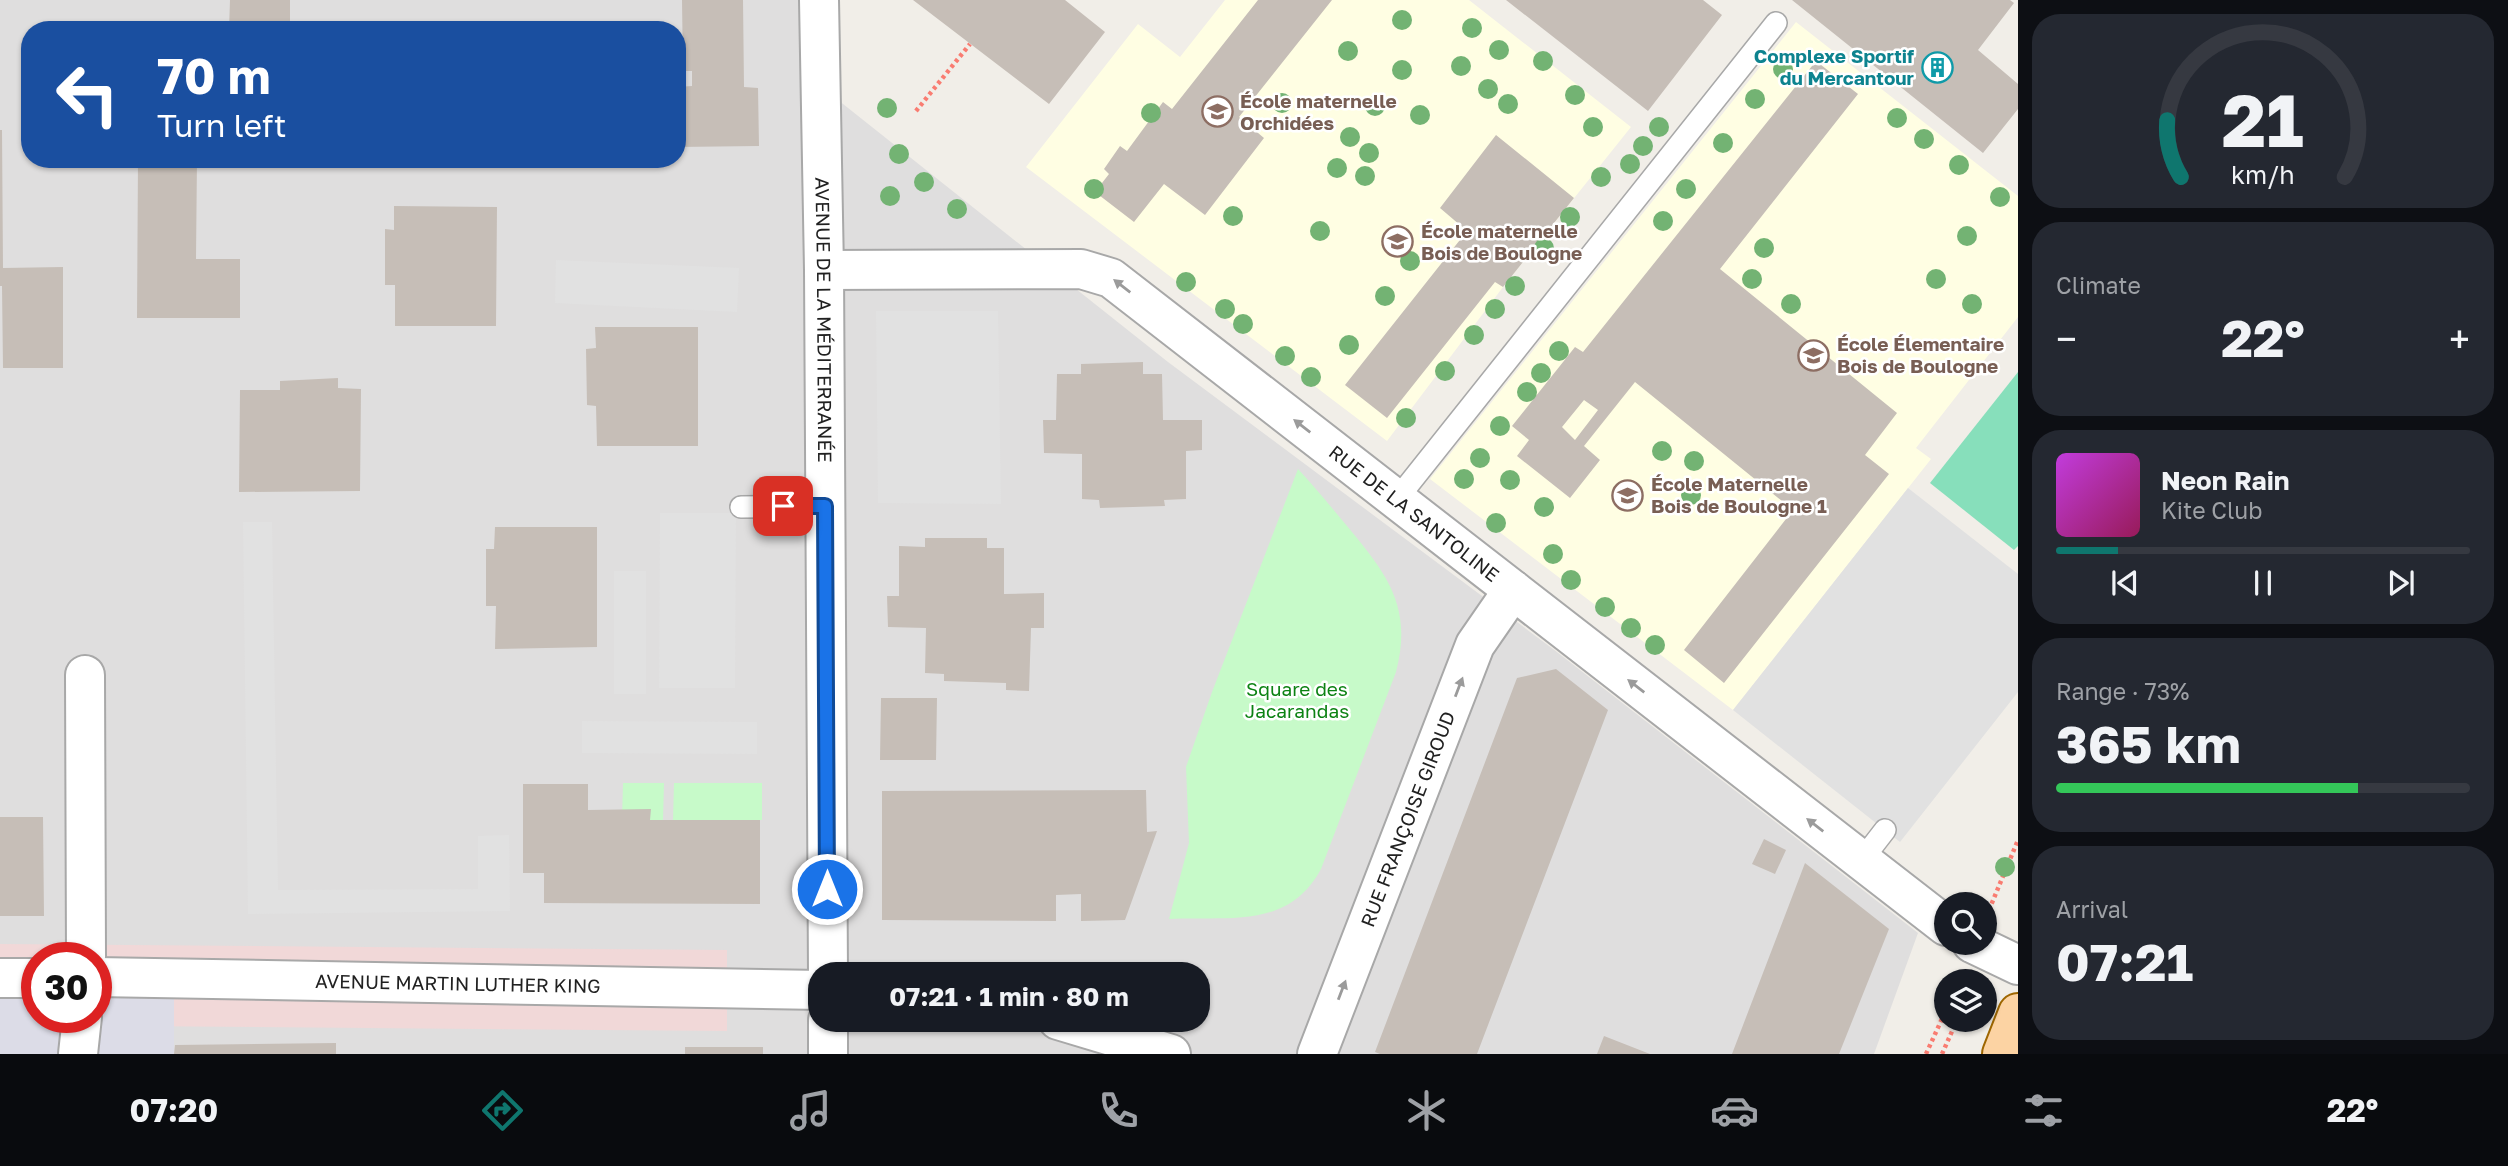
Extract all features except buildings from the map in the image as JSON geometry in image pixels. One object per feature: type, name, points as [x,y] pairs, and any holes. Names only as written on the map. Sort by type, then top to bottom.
[{"type":"main road","points":[[2002,1054],[2018,1013]]},
{"type":"street","name":"AVENUE DE LA MÉDITERRANÉE","points":[[819,0],[824,270],[828,962]]},
{"type":"street","name":"RUE DE LA SANTOLINE","points":[[824,270],[1081,269],[1111,278],[1934,917]]},
{"type":"street","name":"RUE FRANÇOISE GIROUD","points":[[1317,1054],[1475,645],[1513,590]]},
{"type":"street","points":[[85,675],[86,942]]},
{"type":"street","points":[[1997,955],[2018,965]]},
{"type":"street","name":"AVENUE MARTIN LUTHER KING","points":[[112,977],[808,990]]},
{"type":"street","points":[[0,978],[21,978]]},
{"type":"street","points":[[828,1032],[828,1054]]},
{"type":"street","points":[[1098,1032],[1171,1054]]},
{"type":"street","points":[[78,1054],[80,1033]]},
{"type":"lane","points":[[1396,499],[1776,23]]},
{"type":"lane","points":[[741,507],[825,506]]},
{"type":"lane","points":[[1861,862],[1885,830]]},
{"type":"path","points":[[916,111],[970,44]]},
{"type":"path","points":[[1996,892],[2018,840]]},
{"type":"path","points":[[1926,1054],[1936,1032]]},
{"type":"path","points":[[1942,1054],[1951,1032]]},
{"type":"shaded area","points":[[0,0],[834,0],[838,100],[1168,362],[1553,649],[1918,933],[1874,1054],[0,1054]]},
{"type":"shaded area","points":[[1225,0],[1469,0],[1631,127],[1503,287],[1387,441],[1026,167],[1138,24],[1180,57]]},
{"type":"shaded area","name":"École Élementaire Bois de Boulogne","points":[[1796,22],[2018,196],[2018,317],[1916,448],[1931,459],[1733,710],[1430,479]]},
{"type":"shaded area","points":[[556,260],[739,268],[737,312],[555,303]]},
{"type":"shaded area","points":[[876,311],[998,311],[1001,504],[878,503]]},
{"type":"shaded area","points":[[1908,488],[2018,574],[2018,692],[1900,842],[1733,710]]},
{"type":"shaded area","points":[[660,513],[736,513],[735,688],[659,688]]},
{"type":"shaded area","points":[[243,522],[272,522],[278,890],[478,889],[478,836],[509,835],[510,911],[248,914]]},
{"type":"shaded area","points":[[614,571],[646,571],[646,694],[614,694]]},
{"type":"shaded area","points":[[582,721],[757,722],[757,754],[582,753]]},
{"type":"shaded area","points":[[0,944],[21,944],[21,1025],[0,1025]]},
{"type":"shaded area","points":[[112,945],[727,950],[727,1031],[112,1026]]},
{"type":"shaded area","points":[[112,977],[174,979],[174,1054],[0,1054],[0,978],[21,978],[21,1033],[112,1033]]},
{"type":"green space","points":[[2018,372],[2018,546],[2014,550],[1930,483]]},
{"type":"green space","name":"Square des Jacarandas","points":[[1298,469],[1361,543],[1385,576],[1399,610],[1401,629],[1396,672],[1321,869],[1307,889],[1292,902],[1255,916],[1169,919],[1189,843],[1186,767]]},
{"type":"green space","points":[[623,783],[664,783],[663,820],[622,820]]},
{"type":"green space","points":[[674,783],[762,783],[762,820],[673,820]]},
{"type":"place","name":"Complexe Sportif du Mercantour","points":[[1937,67]]},
{"type":"place","name":"École maternelle Orchidées","points":[[1217,112]]},
{"type":"place","name":"École maternelle Bois de Boulogne","points":[[1398,242]]},
{"type":"place","name":"École Élementaire Bois de Boulogne","points":[[1814,355]]},
{"type":"place","name":"École Maternelle Bois de Boulogne 1","points":[[1628,495]]},
{"type":"route","points":[[783,506],[825,506],[827,889]]}]
